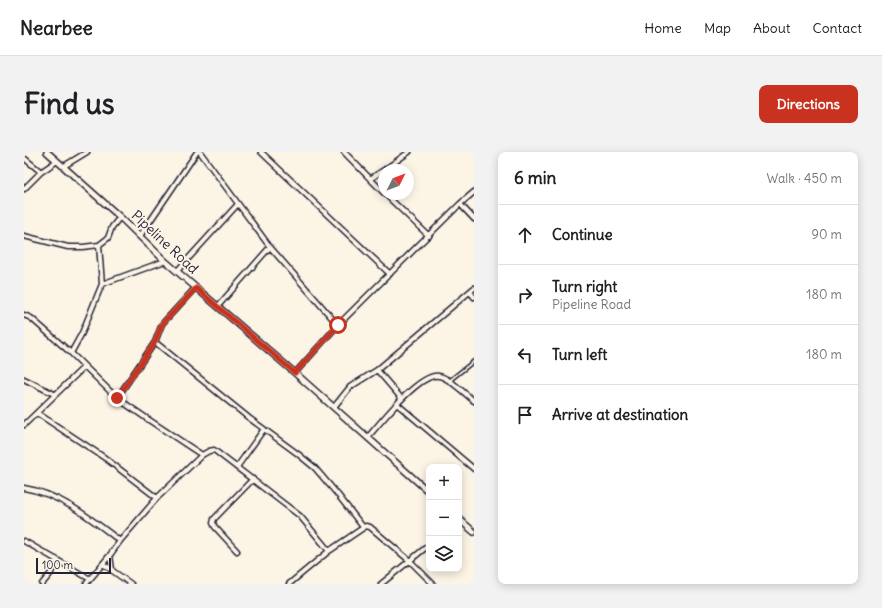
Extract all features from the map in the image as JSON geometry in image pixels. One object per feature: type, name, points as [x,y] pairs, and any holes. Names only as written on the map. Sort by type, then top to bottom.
[{"type":"street","name":"Pipeline Road","points":[[47,152],[120,217],[165,261],[334,407],[426,489]]},
{"type":"street","points":[[64,166],[87,152]]},
{"type":"street","points":[[140,236],[197,152]]},
{"type":"street","points":[[200,152],[270,247],[338,325]]},
{"type":"street","points":[[261,152],[390,274]]},
{"type":"street","points":[[344,152],[378,186]]},
{"type":"street","points":[[392,164],[409,152]]},
{"type":"street","points":[[24,158],[41,172]]},
{"type":"street","points":[[24,189],[41,172],[58,161]]},
{"type":"street","points":[[370,179],[378,174]]},
{"type":"street","points":[[295,373],[338,325],[460,204],[474,192]]},
{"type":"street","points":[[392,200],[429,236]]},
{"type":"street","points":[[177,270],[238,204]]},
{"type":"street","points":[[460,204],[474,219]]},
{"type":"street","points":[[24,236],[68,246],[83,247],[99,245],[108,238],[112,228],[120,217]]},
{"type":"street","points":[[71,353],[82,333],[102,284],[99,245]]},
{"type":"street","points":[[218,306],[270,247]]},
{"type":"street","points":[[102,284],[165,261]]},
{"type":"street","points":[[117,398],[155,342],[162,324],[196,288]]},
{"type":"street","points":[[334,407],[350,387],[377,370],[474,288]]},
{"type":"street","points":[[470,292],[474,297]]},
{"type":"street","points":[[24,315],[31,318],[71,353],[117,398],[202,455]]},
{"type":"street","points":[[155,342],[232,405],[315,468],[363,527]]},
{"type":"street","points":[[24,425],[84,366]]},
{"type":"street","points":[[377,370],[402,399]]},
{"type":"street","points":[[368,437],[402,399],[430,376],[440,376],[449,381],[474,401]]},
{"type":"street","points":[[24,379],[54,394]]},
{"type":"street","points":[[397,404],[474,469]]},
{"type":"street","points":[[37,413],[105,458],[157,498]]},
{"type":"street","points":[[237,467],[264,429]]},
{"type":"street","points":[[86,584],[157,498],[202,455],[214,450],[300,516],[329,551]]},
{"type":"street","points":[[237,551],[213,523],[214,519],[253,479]]},
{"type":"street","points":[[24,488],[43,492],[77,509],[120,541]]},
{"type":"street","points":[[462,522],[474,532]]},
{"type":"street","points":[[289,584],[329,551],[366,526],[370,527],[410,561],[433,584]]},
{"type":"street","points":[[24,541],[56,558],[90,579]]},
{"type":"street","points":[[381,584],[426,548]]},
{"type":"street","points":[[110,555],[112,570]]},
{"type":"street","points":[[42,584],[51,573],[56,558]]},
{"type":"street","points":[[103,564],[131,584]]},
{"type":"lane","points":[[449,381],[474,361]]},
{"type":"route","points":[[117,398],[155,342],[162,324],[196,288],[295,373],[338,325]]}]
